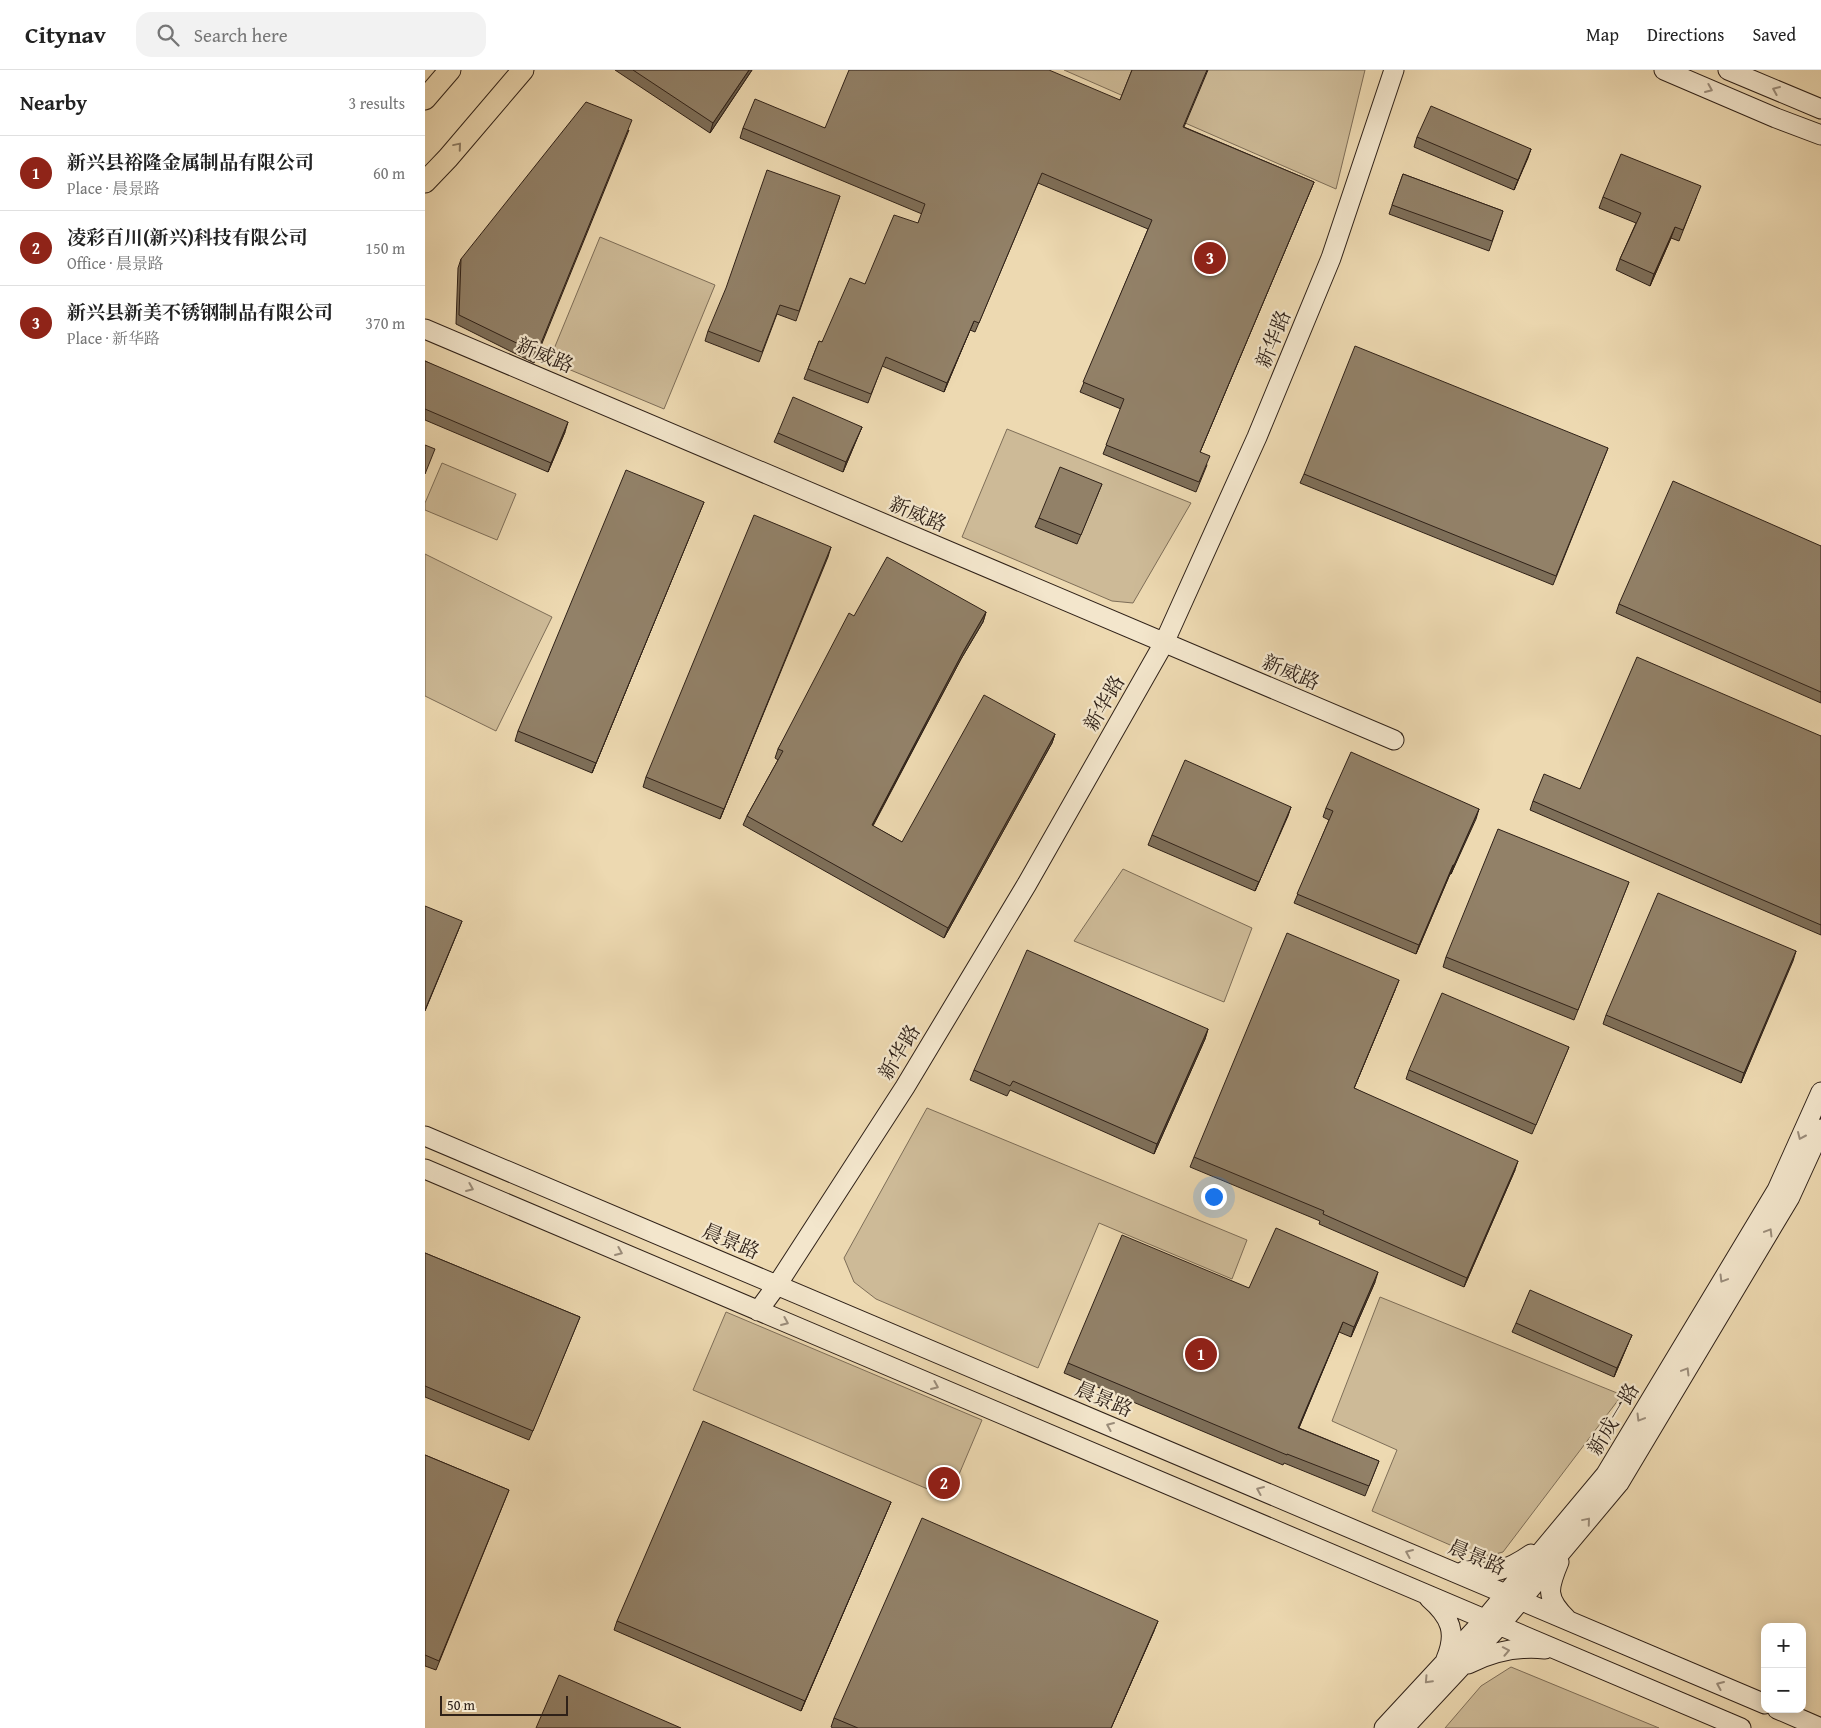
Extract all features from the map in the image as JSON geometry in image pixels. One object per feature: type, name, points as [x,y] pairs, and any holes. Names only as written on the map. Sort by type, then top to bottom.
[{"type":"main road","points":[[425,99],[450,70]]},
{"type":"main road","points":[[425,182],[448,158],[523,70]]},
{"type":"street","name":"新华路","points":[[758,1311],[777,1285],[915,1070],[1031,876],[1165,643],[1257,437],[1331,258],[1394,70]]},
{"type":"street","points":[[1664,70],[1821,135]]},
{"type":"street","points":[[1728,70],[1821,109]]},
{"type":"street","name":"新威路","points":[[425,329],[1394,740]]},
{"type":"street","name":"新成一路","points":[[1559,1543],[1606,1474],[1777,1190],[1821,1092]]},
{"type":"street","name":"新成一路","points":[[1384,1728],[1453,1664],[1492,1622],[1559,1543],[1619,1483],[1791,1197],[1821,1129]]},
{"type":"street","name":"晨景路","points":[[425,1136],[1761,1702]]},
{"type":"street","points":[[425,1169],[1741,1728]]},
{"type":"street","points":[[1444,1568],[1475,1573],[1490,1573],[1510,1568],[1559,1543]]},
{"type":"street","points":[[1559,1543],[1550,1586],[1550,1598],[1557,1609],[1570,1622]]},
{"type":"street","points":[[1423,1593],[1440,1607],[1449,1622],[1453,1664],[1486,1655],[1530,1647],[1565,1653]]},
{"type":"street","name":"新成一路","points":[[1404,1728],[1453,1664]]},
{"type":"street","points":[[1786,1713],[1821,1728]]},
{"type":"shaded area","points":[[1064,70],[1365,70],[1336,189]]},
{"type":"shaded area","points":[[600,237],[715,285],[664,409],[549,361]]},
{"type":"shaded area","points":[[1007,429],[1191,503],[1133,603],[1112,601],[962,537]]},
{"type":"shaded area","points":[[442,463],[516,494],[497,540],[425,510],[425,503]]},
{"type":"shaded area","points":[[425,554],[552,617],[496,731],[425,696]]},
{"type":"shaded area","points":[[1123,869],[1252,928],[1224,1002],[1074,941]]},
{"type":"shaded area","points":[[927,1108],[1247,1240],[1232,1279],[1099,1223],[1038,1368],[876,1299],[854,1282],[844,1258]]},
{"type":"shaded area","points":[[1380,1297],[1622,1395],[1503,1552],[1480,1558],[1372,1511],[1397,1450],[1332,1421]]},
{"type":"shaded area","points":[[726,1312],[982,1420],[949,1498],[693,1390]]},
{"type":"shaded area","points":[[1511,1667],[1659,1728],[1445,1728],[1481,1686]]},
{"type":"building","points":[[633,70],[749,70],[713,123]]},
{"type":"building","points":[[849,70],[1049,70],[1120,100],[1132,70],[1207,70],[1183,127],[1314,182],[1200,452],[1210,456],[1199,482],[1106,445],[1124,399],[1083,382],[1152,220],[1042,173],[979,323],[974,321],[947,383],[886,357],[871,394],[808,369],[819,341],[822,342],[850,278],[865,284],[894,215],[918,223],[925,204],[743,128],[755,99],[825,128]]},
{"type":"building","points":[[586,102],[632,120],[537,353],[459,315],[461,259]]},
{"type":"building","points":[[1431,106],[1531,149],[1518,180],[1417,137]]},
{"type":"building","points":[[1621,154],[1701,186],[1683,230],[1675,227],[1654,274],[1620,259],[1641,213],[1603,197]]},
{"type":"building","points":[[767,170],[840,196],[799,311],[780,305],[762,352],[708,331],[726,288]]},
{"type":"building","points":[[1403,174],[1503,211],[1492,241],[1392,205]]},
{"type":"building","points":[[1355,346],[1608,448],[1556,576],[1304,474]]},
{"type":"building","points":[[425,361],[568,422],[551,463],[425,409]]},
{"type":"building","points":[[793,397],[862,427],[846,462],[778,433]]},
{"type":"building","points":[[425,445],[435,449],[425,474]]},
{"type":"building","points":[[1060,467],[1102,484],[1081,535],[1039,518]]},
{"type":"building","points":[[626,470],[704,502],[596,763],[518,731]]},
{"type":"building","points":[[1673,481],[1821,546],[1821,692],[1619,604]]},
{"type":"building","points":[[754,515],[831,547],[724,809],[646,777]]},
{"type":"building","points":[[887,557],[986,612],[872,825],[902,842],[984,695],[1055,734],[948,928],[747,816],[783,751],[778,749],[849,613],[854,616]]},
{"type":"building","points":[[1637,657],[1821,736],[1821,925],[1533,801],[1544,774],[1580,789]]},
{"type":"building","points":[[1351,752],[1479,809],[1419,945],[1297,894],[1333,811],[1326,808]]},
{"type":"building","points":[[1185,760],[1291,807],[1259,882],[1152,835]]},
{"type":"building","points":[[1498,829],[1629,882],[1578,1010],[1446,957]]},
{"type":"building","points":[[1658,893],[1796,951],[1744,1073],[1606,1015]]},
{"type":"building","points":[[425,906],[462,921],[425,1010]]},
{"type":"building","points":[[1287,933],[1399,980],[1354,1088],[1518,1161],[1467,1278],[1323,1214],[1324,1211],[1194,1157]]},
{"type":"building","points":[[1027,950],[1208,1029],[1157,1144],[1013,1081],[1010,1086],[974,1070]]},
{"type":"building","points":[[1442,993],[1569,1047],[1536,1125],[1409,1070]]},
{"type":"building","points":[[1276,1228],[1378,1272],[1354,1327],[1343,1322],[1298,1428],[1379,1461],[1369,1486],[1287,1455],[1068,1363],[1122,1235],[1249,1288]]},
{"type":"building","points":[[425,1253],[580,1317],[533,1431],[425,1386]]},
{"type":"building","points":[[1530,1290],[1632,1335],[1617,1368],[1516,1323]]},
{"type":"building","points":[[703,1421],[891,1502],[805,1701],[617,1621]]},
{"type":"building","points":[[425,1455],[509,1490],[439,1661],[425,1655]]},
{"type":"building","points":[[922,1518],[1158,1621],[1111,1728],[858,1728],[834,1718]]},
{"type":"building","points":[[559,1675],[681,1728],[536,1728]]},
{"type":"place","name":"新兴县新美不锈钢制品有限公司","points":[[1210,258]]},
{"type":"place","name":"新兴县裕隆金属制品有限公司","points":[[1201,1354]]},
{"type":"place","name":"凌彩百川(新兴)科技有限公司","points":[[944,1483]]}]
